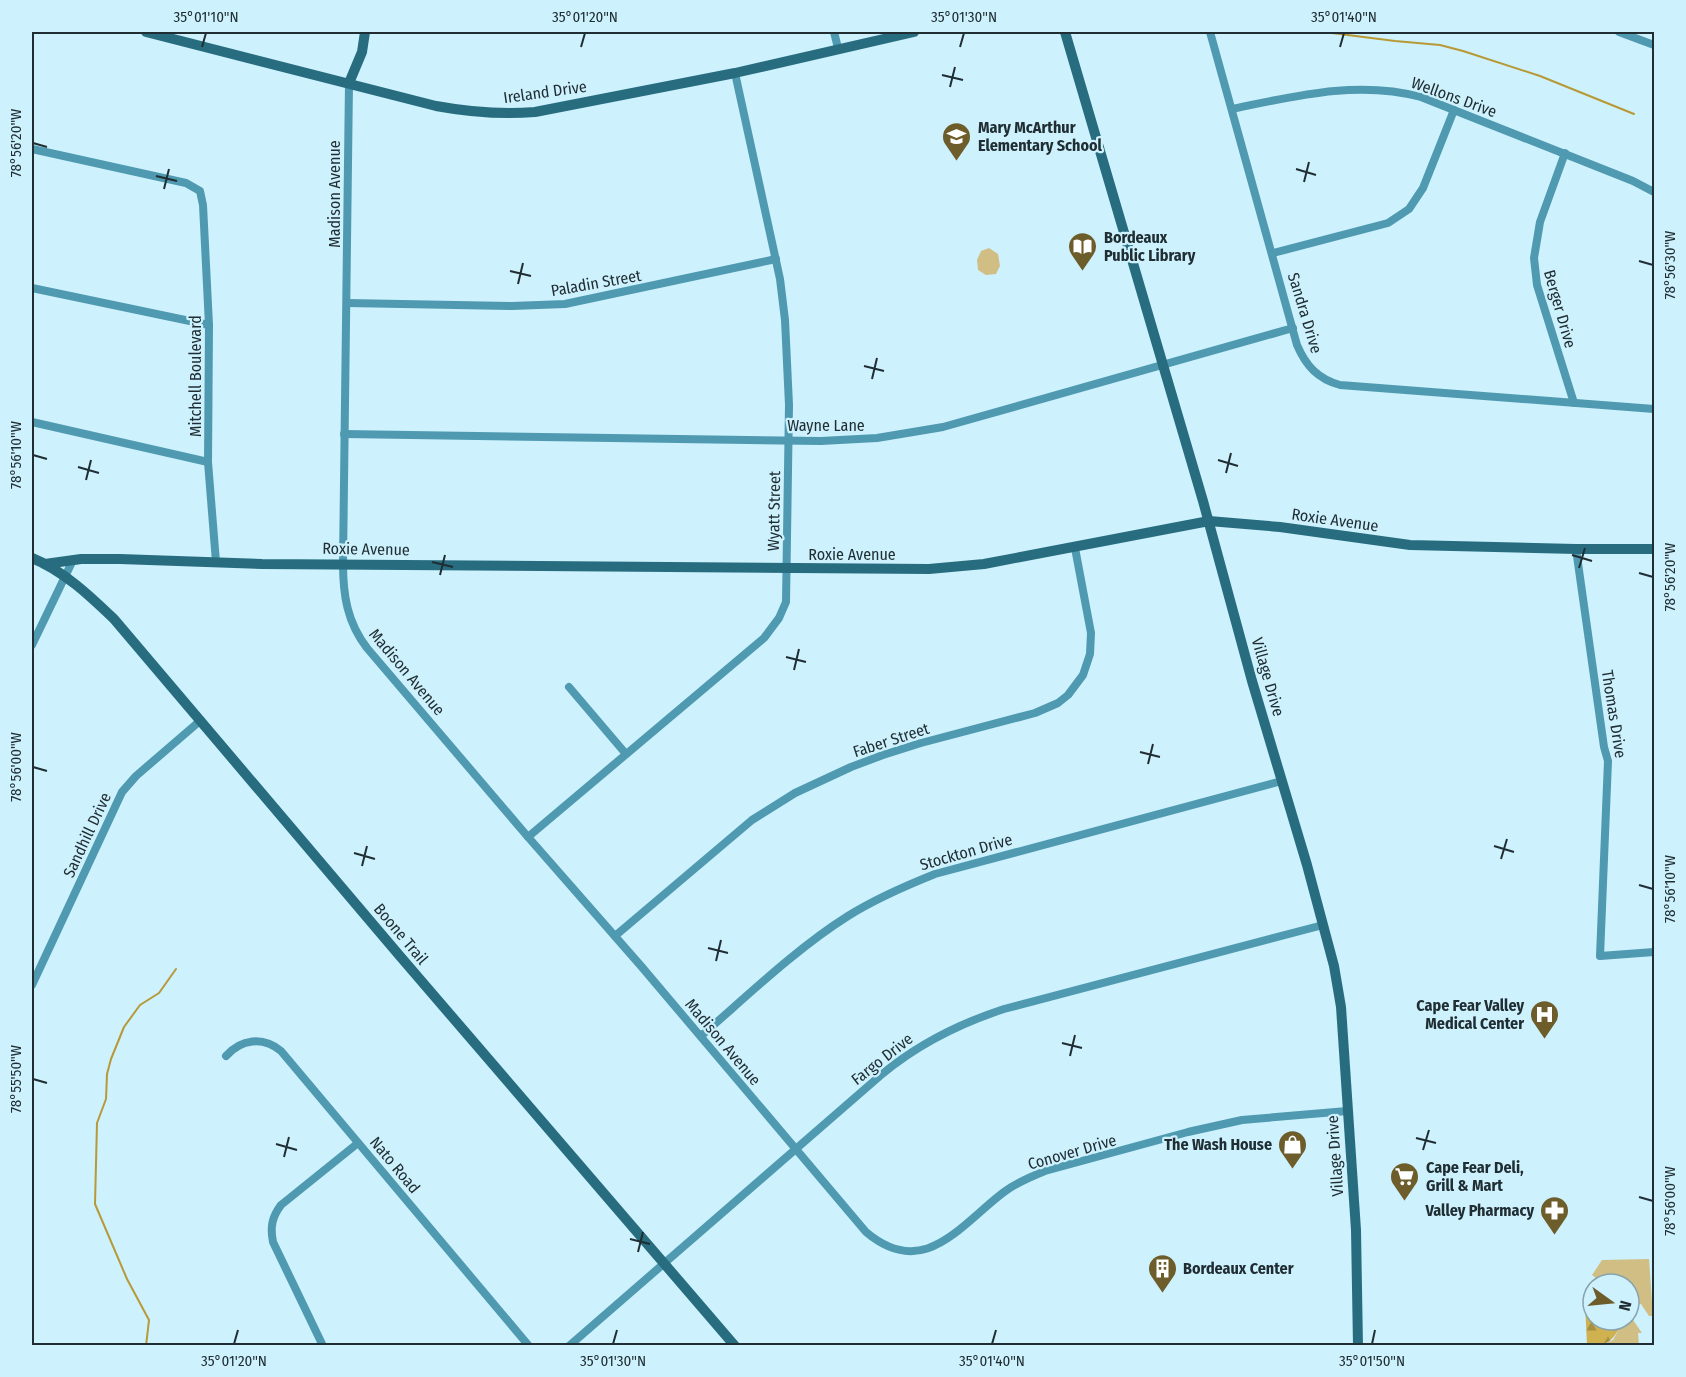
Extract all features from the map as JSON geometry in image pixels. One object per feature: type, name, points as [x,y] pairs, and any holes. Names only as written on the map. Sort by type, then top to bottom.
[{"type":"street","name":"Ireland Drive","points":[[146,32],[395,96],[452,109],[489,114],[535,112],[735,73],[914,32]]},
{"type":"street","points":[[349,83],[362,52],[365,32]]},
{"type":"street","points":[[834,32],[838,48]]},
{"type":"street","name":"Village Drive","points":[[1065,32],[1209,521],[1338,984],[1356,1230],[1358,1346]]},
{"type":"street","name":"Sandra Drive","points":[[1210,32],[1298,345],[1313,372],[1331,383],[1654,409]]},
{"type":"street","points":[[1619,32],[1654,45]]},
{"type":"street","name":"Wyatt Street","points":[[528,837],[770,632],[786,602],[788,439],[784,320],[776,259],[735,73]]},
{"type":"street","name":"Madison Avenue","points":[[349,83],[343,583],[347,610],[353,627],[362,641],[528,837],[796,1149]]},
{"type":"street","name":"Wellons Drive","points":[[1232,110],[1299,95],[1353,88],[1404,92],[1633,180],[1654,192]]},
{"type":"street","points":[[1273,253],[1379,226],[1399,217],[1417,199],[1423,188],[1454,110]]},
{"type":"street","name":"Mitchell Boulevard","points":[[32,149],[186,183],[200,191],[203,205],[209,325],[208,462],[216,562]]},
{"type":"street","name":"Berger Drive","points":[[1565,153],[1540,222],[1535,241],[1534,258],[1537,285],[1574,403]]},
{"type":"street","name":"Paladin Street","points":[[347,303],[512,306],[565,304],[776,259]]},
{"type":"street","points":[[32,288],[209,325]]},
{"type":"street","name":"Wayne Lane","points":[[344,434],[846,440],[911,434],[943,427],[1293,328]]},
{"type":"street","points":[[32,422],[208,462]]},
{"type":"street","name":"Roxie Avenue","points":[[45,564],[74,560],[120,559],[787,569],[952,568],[1075,548],[1209,521],[1280,527],[1410,545],[1654,549]]},
{"type":"street","name":"Faber Street","points":[[615,936],[752,820],[795,794],[883,755],[1035,713],[1047,709],[1068,695],[1083,675],[1092,644],[1075,548]]},
{"type":"street","name":"Thomas Drive","points":[[1576,549],[1604,747],[1608,761],[1600,956],[1654,952]]},
{"type":"street","name":"Boone Trail","points":[[32,558],[64,577],[96,602],[114,620],[735,1346]]},
{"type":"street","points":[[32,645],[74,560]]},
{"type":"street","points":[[569,687],[626,754]]},
{"type":"street","name":"Sandhill Drive","points":[[32,985],[122,792],[136,776],[201,720]]},
{"type":"street","name":"Stockton Drive","points":[[701,1036],[819,936],[857,911],[906,885],[935,874],[1282,781]]},
{"type":"street","name":"Fargo Drive","points":[[569,1346],[897,1061],[931,1040],[975,1019],[1004,1009],[1323,925]]},
{"type":"street","name":"Nato Road","points":[[226,1056],[236,1047],[253,1040],[275,1046],[529,1346]]},
{"type":"street","name":"Conover Drive","points":[[796,1149],[871,1236],[886,1246],[919,1251],[940,1245],[1003,1193],[1045,1171],[1233,1122],[1276,1116],[1347,1112]]},
{"type":"street","points":[[323,1346],[273,1242],[271,1226],[281,1205],[358,1143]]},
{"type":"shaded area","points":[[989,248],[998,254],[1000,266],[996,274],[986,275],[978,270],[977,260],[981,251]]},
{"type":"shaded area","points":[[1649,1259],[1653,1316],[1649,1316],[1641,1304],[1641,1272],[1594,1272],[1602,1260]]},
{"type":"shaded area","points":[[1617,1332],[1642,1333],[1638,1333],[1639,1345],[1599,1346],[1613,1340]]},
{"type":"green space","points":[[1586,1332],[1617,1332],[1607,1342],[1587,1345]]},
{"type":"waterway","points":[[1324,32],[1440,45],[1463,51],[1540,76],[1634,114]]},
{"type":"waterway","points":[[146,1346],[149,1320],[127,1279],[95,1204],[97,1123],[106,1099],[107,1074],[111,1059],[124,1027],[140,1005],[159,993],[176,969]]},
{"type":"place","name":"Mary McArthur Elementary School","points":[[957,162]]},
{"type":"place","name":"Bordeaux Public Library","points":[[1083,272]]},
{"type":"place","name":"Cape Fear Valley Medical Center","points":[[1545,1040]]},
{"type":"place","name":"The Wash House","points":[[1293,1170]]},
{"type":"place","name":"Cape Fear Deli, Grill & Mart","points":[[1405,1202]]},
{"type":"place","name":"Valley Pharmacy","points":[[1555,1236]]},
{"type":"place","name":"Bordeaux Center","points":[[1162,1294]]}]
